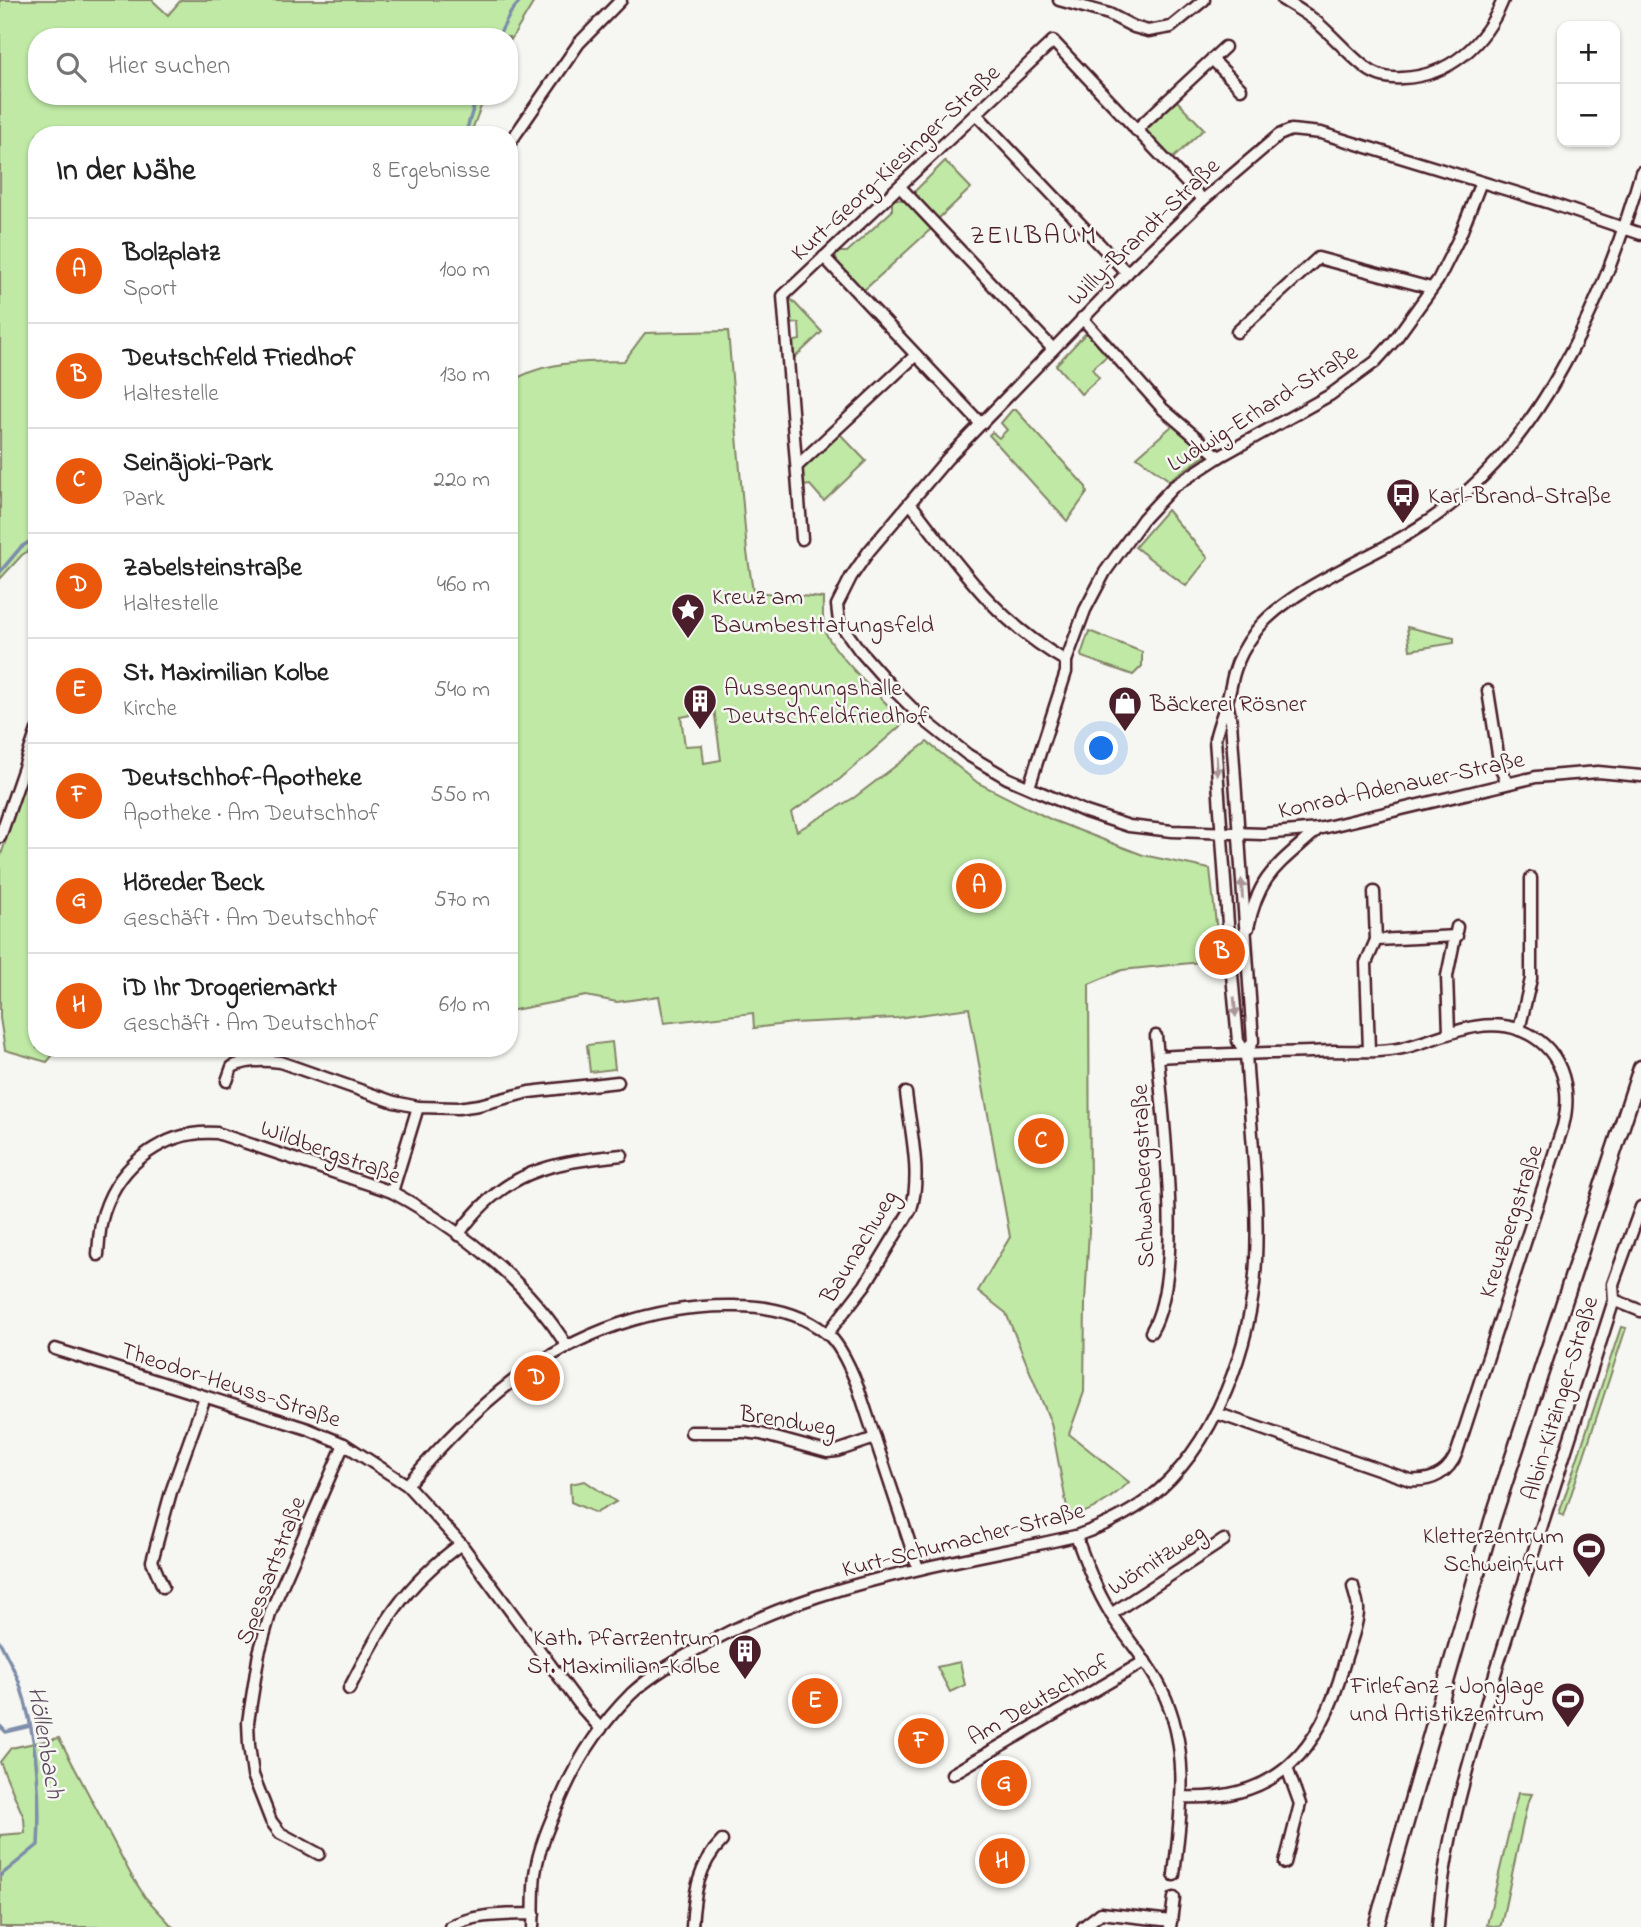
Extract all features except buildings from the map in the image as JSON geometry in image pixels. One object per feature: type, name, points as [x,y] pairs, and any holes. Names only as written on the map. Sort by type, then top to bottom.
[{"type":"main road","points":[[1376,1927],[1492,1521],[1567,1293],[1636,1101],[1641,1068]]},
{"type":"street","points":[[518,131],[579,43],[621,0]]},
{"type":"street","points":[[1059,0],[1099,11],[1148,31],[1171,27],[1204,0]]},
{"type":"street","points":[[1283,0],[1317,22],[1367,69],[1384,77],[1395,78],[1434,73],[1460,60],[1480,38],[1503,0]]},
{"type":"street","name":"Kurt-Georg-Kiesinger-Straße","points":[[802,539],[783,296],[1053,41],[1203,200]]},
{"type":"street","points":[[1136,130],[1225,47]]},
{"type":"street","points":[[1212,59],[1241,89]]},
{"type":"street","points":[[976,114],[1127,273]]},
{"type":"street","name":"Willy-Brandt-Straße","points":[[837,605],[843,590],[869,551],[981,424],[1082,318],[1203,200],[1267,144],[1291,130],[1321,133],[1641,234]]},
{"type":"street","name":"Kurt-Schumacher-Straße","points":[[533,1927],[535,1874],[546,1834],[575,1768],[601,1729],[632,1693],[652,1676],[707,1643],[794,1605],[918,1568],[1076,1536],[1101,1527],[1148,1498],[1187,1457],[1216,1413],[1240,1349],[1254,1280],[1256,1208],[1246,1053],[1238,1041],[1215,739],[1233,674],[1256,630],[1275,612],[1437,515],[1469,490],[1507,450],[1541,400],[1593,309],[1625,227],[1641,172]]},
{"type":"street","name":"Ludwig-Erhard-Straße","points":[[1029,787],[1066,673],[1066,661],[1085,610],[1127,540],[1173,487],[1219,457],[1330,395],[1374,362],[1394,341],[1438,280],[1459,238],[1481,182]]},
{"type":"street","points":[[900,187],[1053,349]]},
{"type":"street","points":[[824,257],[981,424]]},
{"type":"street","points":[[1237,332],[1318,258],[1431,288]]},
{"type":"street","points":[[1082,318],[1163,409],[1219,457]]},
{"type":"street","points":[[797,466],[916,355]]},
{"type":"street","points":[[910,503],[996,610],[1028,637],[1066,661]]},
{"type":"street","name":"Konrad-Adenauer-Straße","points":[[837,605],[839,622],[860,651],[923,719],[985,766],[1097,816],[1129,826],[1152,830],[1238,834],[1318,829],[1507,783],[1598,772],[1641,776]]},
{"type":"street","points":[[1488,691],[1500,766],[1507,783]]},
{"type":"street","name":"Kurt-Schumacher-Straße","points":[[1227,702],[1231,721],[1253,1041],[1246,1053]]},
{"type":"street","points":[[0,837],[28,756]]},
{"type":"street","points":[[1245,940],[1252,906],[1266,877],[1318,829]]},
{"type":"street","points":[[1519,1030],[1531,979],[1531,877]]},
{"type":"street","points":[[1369,1050],[1366,963],[1376,940],[1374,892]]},
{"type":"street","points":[[1376,940],[1457,931],[1447,976],[1450,1032]]},
{"type":"street","name":"Kreuzbergstraße","points":[[1216,1413],[1410,1480],[1427,1480],[1450,1466],[1457,1452],[1567,1112],[1566,1087],[1556,1058],[1541,1042],[1519,1030],[1480,1026],[1450,1032],[1406,1047],[1246,1053]]},
{"type":"street","name":"Schwanbergstraße","points":[[1151,1332],[1163,1302],[1169,1218],[1156,1036]]},
{"type":"street","name":"Schwanbergstraße","points":[[1158,1057],[1246,1053]]},
{"type":"street","points":[[227,1081],[232,1067],[239,1063],[265,1060],[280,1062],[394,1102],[418,1107],[458,1108],[529,1092],[618,1082]]},
{"type":"street","name":"Baunachweg","points":[[828,1333],[865,1285],[911,1209],[915,1197],[916,1181],[906,1093]]},
{"type":"street","points":[[392,1192],[418,1107]]},
{"type":"street","name":"Wildbergstraße","points":[[98,1255],[103,1213],[123,1176],[138,1159],[152,1148],[187,1133],[217,1133],[392,1192],[494,1261],[544,1312],[567,1346]]},
{"type":"street","points":[[458,1235],[482,1205],[506,1186],[531,1172],[570,1161],[622,1155]]},
{"type":"street","name":"Albin-Kitzinger-Straße","points":[[1437,1927],[1449,1841],[1461,1785],[1522,1582],[1614,1300],[1613,1284],[1641,1207]]},
{"type":"street","points":[[1614,1300],[1641,1311]]},
{"type":"street","points":[[407,1485],[471,1415],[514,1380],[567,1346],[600,1330],[681,1308],[719,1305],[772,1309],[799,1318],[828,1333],[849,1367],[859,1387],[918,1568]]},
{"type":"street","name":"Theodor-Heuss-Straße","points":[[55,1349],[274,1417],[344,1444],[407,1485],[461,1544],[583,1709],[601,1729]]},
{"type":"street","points":[[163,1587],[152,1560],[171,1492],[205,1397]]},
{"type":"street","name":"Brendweg","points":[[691,1432],[761,1434],[827,1452],[875,1438]]},
{"type":"street","name":"Spessartstraße","points":[[319,1854],[280,1833],[271,1821],[253,1775],[248,1745],[248,1722],[253,1679],[271,1611],[344,1444]]},
{"type":"street","points":[[1076,1536],[1111,1614],[1146,1661],[1164,1692],[1176,1729],[1182,1766],[1182,1797],[1174,1875]]},
{"type":"street","name":"Wörnitzweg","points":[[1111,1614],[1224,1540]]},
{"type":"street","points":[[349,1689],[394,1607],[418,1579],[461,1544]]},
{"type":"street","points":[[1182,1797],[1224,1796],[1250,1788],[1287,1768],[1313,1739],[1324,1722],[1336,1693],[1358,1611],[1353,1586]]},
{"type":"street","name":"Am Deutschhof","points":[[952,1774],[1146,1661]]},
{"type":"street","points":[[1284,1863],[1300,1804],[1287,1768]]},
{"type":"street","points":[[692,1927],[698,1880],[710,1854],[722,1841]]},
{"type":"street","points":[[1083,1927],[1101,1913],[1171,1924],[1174,1898]]},
{"type":"street","points":[[450,1927],[482,1917],[534,1914]]},
{"type":"green space","points":[[0,0],[152,0],[168,15],[181,0],[535,0],[518,28],[28,28],[28,105],[482,105],[473,126],[28,126],[28,551],[0,579]]},
{"type":"green space","points":[[1177,101],[1204,129],[1170,161],[1148,137],[1147,129]]},
{"type":"green space","points":[[945,161],[971,188],[938,219],[913,193]]},
{"type":"green space","points":[[895,199],[904,200],[931,229],[862,292],[836,264],[836,255],[839,252],[847,252],[892,211],[892,202]]},
{"type":"green space","points":[[790,298],[822,332],[792,360],[791,342],[800,340],[799,323],[789,324]]},
{"type":"green space","points":[[728,331],[747,552],[753,592],[823,598],[824,627],[830,640],[861,678],[905,722],[840,779],[791,813],[797,831],[855,797],[927,742],[978,783],[1052,820],[1143,855],[1210,869],[1220,960],[1122,970],[1089,984],[1090,1212],[1084,1392],[1069,1434],[1129,1482],[1101,1504],[1078,1515],[1069,1518],[1051,1423],[1006,1313],[978,1291],[1010,1237],[969,1008],[897,1018],[793,1023],[754,1028],[753,1013],[664,1023],[659,996],[617,1002],[586,996],[518,1009],[518,377],[550,366],[624,361],[645,333]],"holes":[[[714,708],[721,760],[704,763],[702,745],[685,746],[681,717],[697,714],[697,710]]]},
{"type":"green space","points":[[1085,334],[1090,334],[1108,355],[1092,369],[1099,378],[1081,394],[1056,365]]},
{"type":"green space","points":[[1012,410],[1016,410],[1086,487],[1087,493],[1067,521],[989,435],[992,432],[999,438],[1007,430],[1001,423]]},
{"type":"green space","points":[[1174,424],[1206,453],[1169,480],[1137,457]]},
{"type":"green space","points":[[840,434],[866,461],[824,501],[810,485],[803,486],[801,471]]},
{"type":"green space","points":[[1167,510],[1208,558],[1186,586],[1135,547]]},
{"type":"green space","points":[[1407,627],[1454,638],[1454,643],[1410,650]]},
{"type":"green space","points":[[1089,631],[1142,652],[1142,666],[1133,675],[1082,657]]},
{"type":"green space","points":[[28,772],[28,1057],[5,1050],[0,1018],[0,858]]},
{"type":"green space","points":[[612,1042],[615,1069],[590,1072],[587,1045]]},
{"type":"green space","points":[[30,1057],[51,1057],[47,1062]]},
{"type":"green space","points":[[1621,1327],[1626,1328],[1564,1516],[1559,1514]]},
{"type":"green space","points":[[585,1481],[616,1502],[596,1513],[571,1502],[570,1484]]},
{"type":"green space","points":[[960,1662],[965,1685],[950,1692],[937,1667]]},
{"type":"green space","points":[[59,1738],[130,1873],[145,1897],[173,1927],[0,1927],[0,1835],[25,1833],[24,1818],[0,1762],[11,1748]]},
{"type":"green space","points":[[1518,1793],[1532,1794],[1527,1805],[1501,1925],[1487,1925]]},
{"type":"waterway","name":"Höllenbach","points":[[503,28],[521,0]]},
{"type":"waterway","name":"Höllenbach","points":[[468,126],[474,105]]},
{"type":"waterway","name":"Höllenbach","points":[[0,572],[28,543]]},
{"type":"waterway","name":"Höllenbach","points":[[0,1642],[19,1682],[30,1720],[38,1783],[39,1825],[38,1845],[0,1876]]},
{"type":"waterway","points":[[0,1726],[6,1732],[30,1726]]},
{"type":"place","name":"Karl-Brand-Straße","points":[[1403,525]]},
{"type":"place","name":"Kreuz am Baumbesttatungsfeld","points":[[688,640]]},
{"type":"place","name":"Aussegnungshalle Deutschfeldfriedhof","points":[[700,731]]},
{"type":"place","name":"Bäckerei Rösner","points":[[1125,733]]},
{"type":"place","name":"Bolzplatz","points":[[979,886]]},
{"type":"place","name":"Deutschfeld Friedhof","points":[[1222,952]]},
{"type":"place","name":"Seinäjoki-Park","points":[[1041,1141]]},
{"type":"place","name":"Zabelsteinstraße","points":[[537,1378]]},
{"type":"place","name":"Kletterzentrum Schweinfurt","points":[[1589,1579]]},
{"type":"place","name":"Kath. Pfarrzentrum St. Maximilian-Kolbe","points":[[745,1681]]},
{"type":"place","name":"St. Maximilian Kolbe","points":[[815,1701]]},
{"type":"place","name":"Firlefanz - Jonglage und Artistikzentrum","points":[[1568,1729]]},
{"type":"place","name":"Deutschhof-Apotheke","points":[[921,1741]]},
{"type":"place","name":"Höreder Beck","points":[[1004,1783]]},
{"type":"place","name":"iD Ihr Drogeriemarkt","points":[[1002,1861]]},
{"type":"district","name":"ZEILBAUM","points":[[1034,234]]}]
